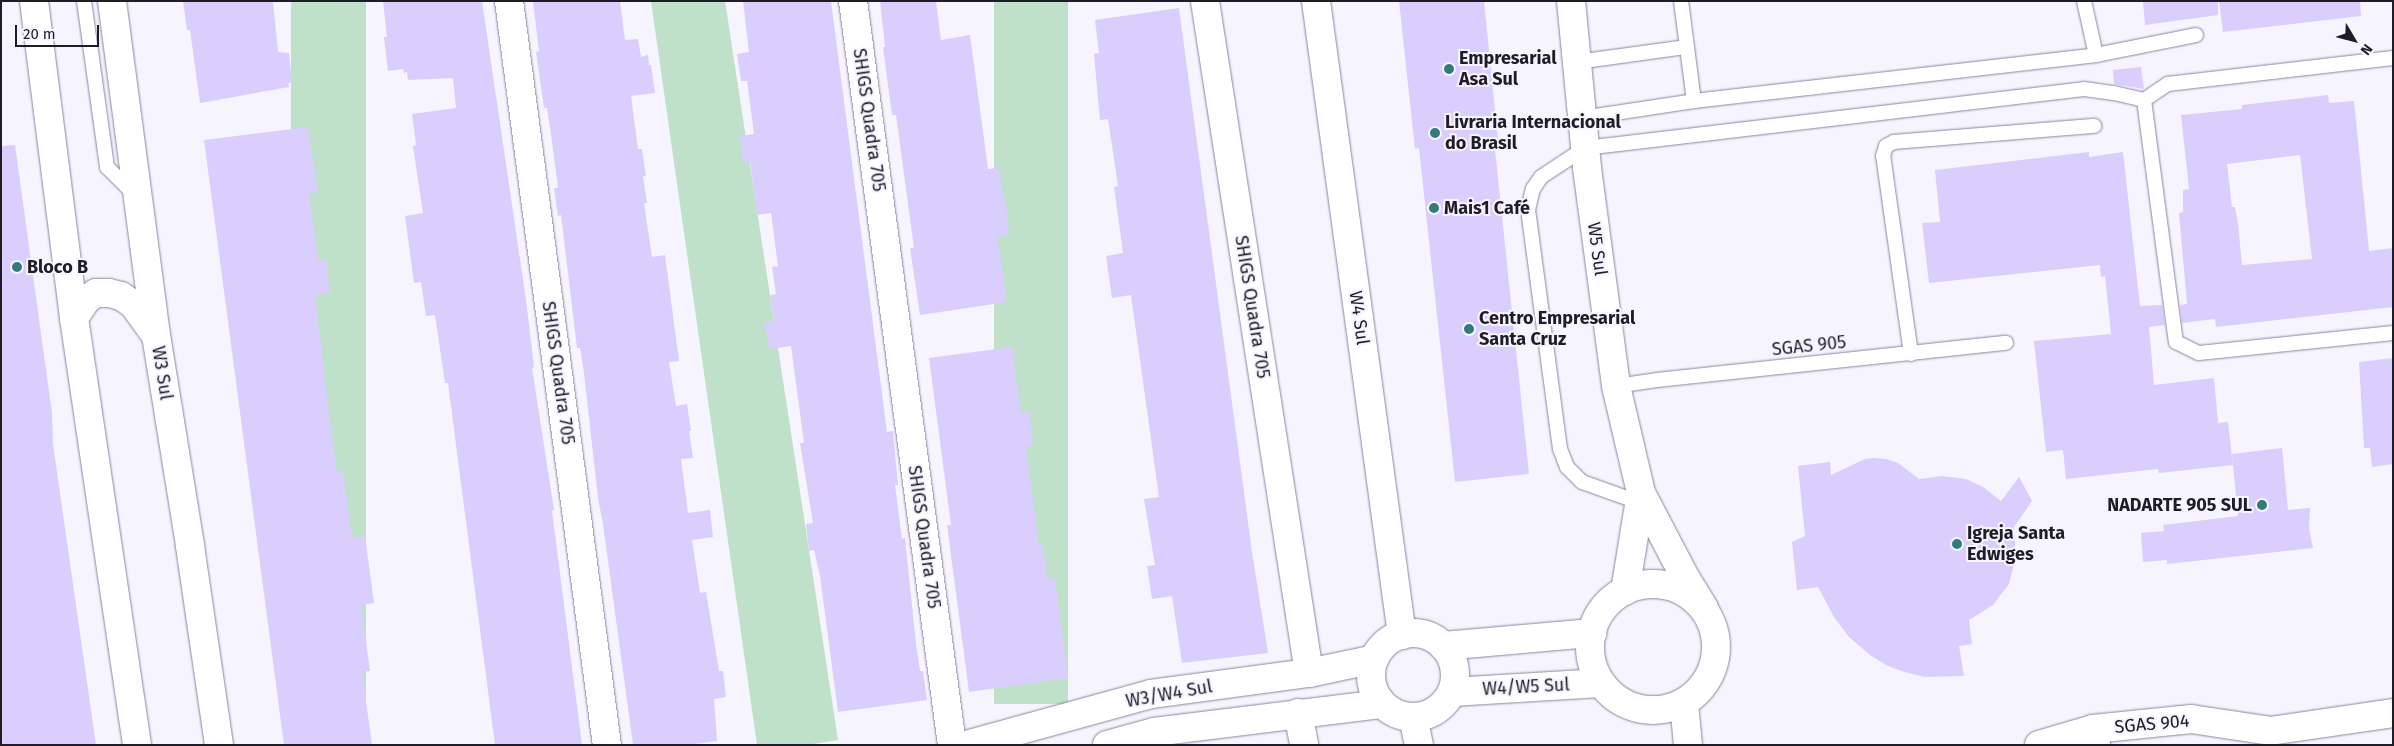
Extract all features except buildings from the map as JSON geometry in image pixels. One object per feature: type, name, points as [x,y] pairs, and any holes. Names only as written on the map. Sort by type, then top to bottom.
[{"type":"main road","points":[[34,1],[74,318],[137,745]]},
{"type":"main road","name":"W3 Sul","points":[[112,1],[156,335],[190,546],[219,745]]},
{"type":"main road","name":"SHIGS Quadra 705","points":[[508,1],[607,745]]},
{"type":"main road","name":"SHIGS Quadra 705","points":[[853,1],[952,745]]},
{"type":"main road","name":"SHIGS Quadra 705","points":[[1205,1],[1309,673]]},
{"type":"main road","name":"W4 Sul","points":[[1316,1],[1402,635]]},
{"type":"main road","name":"W5 Sul","points":[[1571,1],[1585,148],[1616,386],[1640,497],[1704,608]]},
{"type":"main road","points":[[74,318],[86,300],[96,293],[121,296],[133,304],[156,335]]},
{"type":"main road","name":"W5 Sul","points":[[1625,591],[1640,497]]},
{"type":"main road","points":[[1656,584],[1683,591],[1704,608],[1716,632],[1716,660],[1704,685],[1684,703],[1666,710],[1648,711],[1630,706],[1614,697],[1601,683],[1594,668],[1590,650],[1592,634],[1599,616],[1610,602],[1625,591],[1642,585],[1656,584]]},
{"type":"main road","points":[[1443,646],[1592,634]]},
{"type":"main road","points":[[1402,635],[1424,635],[1443,646],[1450,656],[1455,680],[1452,692],[1436,710],[1413,717],[1397,714],[1382,704],[1375,693],[1372,669],[1376,656],[1382,647],[1402,635]]},
{"type":"main road","name":"W3/W4 Sul","points":[[966,745],[1151,694],[1309,673],[1370,660],[1376,656]]},
{"type":"main road","name":"W4/W5 Sul","points":[[1452,692],[1601,683]]},
{"type":"main road","points":[[1151,694],[1154,732]]},
{"type":"main road","points":[[1684,703],[1688,745]]},
{"type":"main road","name":"W3/W4 Sul","points":[[1107,745],[1154,732],[1382,704]]},
{"type":"main road","points":[[1298,713],[1304,745]]},
{"type":"main road","name":"SGAS 904","points":[[2094,737],[2191,719],[2270,731],[2393,713]]},
{"type":"main road","points":[[1413,717],[1419,745]]},
{"type":"main road","name":"SGAS 904","points":[[2241,745],[2270,731]]},
{"type":"main road","points":[[2039,745],[2094,737]]},
{"type":"lane","points":[[84,1],[107,167],[138,198]]},
{"type":"lane","points":[[1681,1],[1694,101]]},
{"type":"lane","points":[[2084,1],[2096,55]]},
{"type":"lane","points":[[1582,118],[1694,101],[2096,55],[2196,35]]},
{"type":"lane","points":[[1577,62],[1687,47]]},
{"type":"lane","points":[[1640,497],[1582,482],[1566,467],[1560,449],[1528,210],[1533,189],[1541,177],[1585,148],[2084,89],[2144,100],[2168,84],[2393,58]]},
{"type":"lane","points":[[2144,100],[2176,342],[2198,353],[2393,333]]},
{"type":"lane","points":[[1911,354],[1884,156],[1886,146],[1894,142],[2094,126]]},
{"type":"lane","name":"SGAS 905","points":[[1616,386],[2006,343]]},
{"type":"green space","points":[[291,1],[366,1],[366,745],[291,745]]},
{"type":"green space","points":[[651,1],[725,1],[838,740],[807,745],[757,745]]},
{"type":"green space","points":[[994,1],[1068,1],[1068,704],[994,704]]},
{"type":"place","name":"Empresarial Asa Sul","points":[[1449,69]]},
{"type":"place","name":"Livraria Internacional do Brasil","points":[[1435,133]]},
{"type":"place","name":"Mais1 Café","points":[[1434,208]]},
{"type":"place","name":"Bloco B","points":[[17,267]]},
{"type":"place","name":"Centro Empresarial Santa Cruz","points":[[1469,329]]},
{"type":"place","name":"NADARTE 905 SUL","points":[[2262,505]]},
{"type":"place","name":"Igreja Santa Edwiges","points":[[1957,544]]}]
